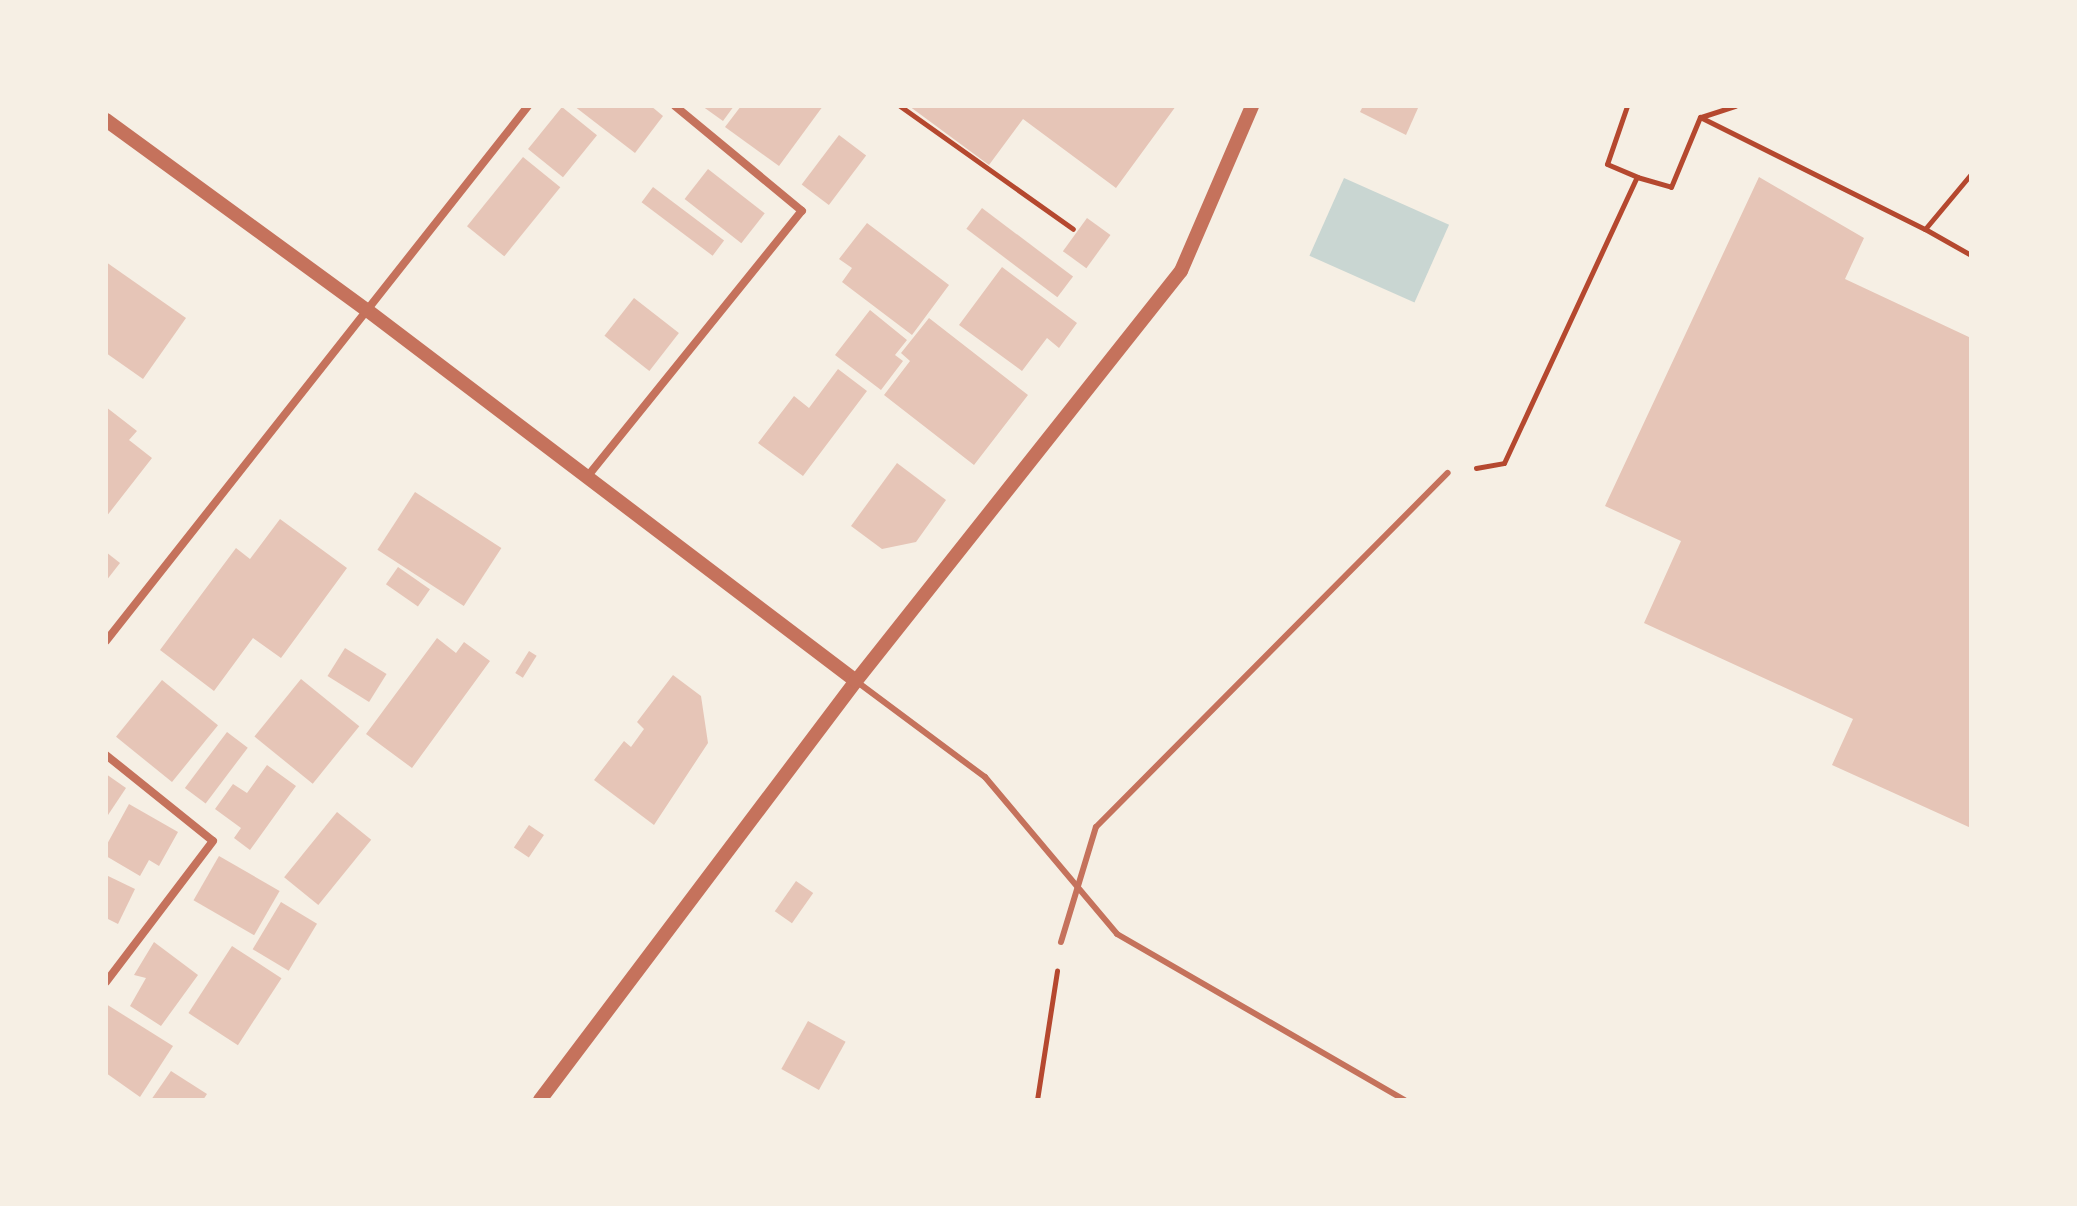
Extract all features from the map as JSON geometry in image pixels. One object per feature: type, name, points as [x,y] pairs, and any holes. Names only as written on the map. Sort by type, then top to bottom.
[{"type":"street","points":[[106,641],[528,106]]},
{"type":"street","points":[[587,477],[802,211],[675,106]]},
{"type":"street","points":[[540,1100],[856,681],[1181,271],[1252,106]]},
{"type":"street","points":[[106,120],[367,310],[856,681]]},
{"type":"street","points":[[106,755],[213,841],[106,982]]},
{"type":"lane","points":[[1061,942],[1077,881],[1096,827],[1447,473]]},
{"type":"lane","points":[[856,681],[985,777],[1077,881],[1117,934],[1404,1100]]},
{"type":"path","points":[[900,106],[1073,229]]},
{"type":"path","points":[[1627,106],[1607,164],[1671,187],[1700,117]]},
{"type":"path","points":[[1700,117],[1735,106]]},
{"type":"path","points":[[1700,117],[1971,255]]},
{"type":"path","points":[[1925,229],[1971,174]]},
{"type":"path","points":[[1447,473],[1504,463],[1637,177]]},
{"type":"path","points":[[1037,1100],[1061,942]]},
{"type":"shaded area","points":[[1344,178],[1449,225],[1414,302],[1309,256]]},
{"type":"building","points":[[574,106],[651,106],[663,116],[635,153]]},
{"type":"building","points":[[702,106],[734,106],[723,121]]},
{"type":"building","points":[[741,106],[823,106],[779,166],[725,127]]},
{"type":"building","points":[[909,106],[1176,106],[1116,188],[1023,119],[989,165]]},
{"type":"building","points":[[1363,106],[1418,108],[1406,135],[1360,112]]},
{"type":"building","points":[[562,107],[597,135],[563,177],[528,149]]},
{"type":"building","points":[[839,135],[866,155],[829,205],[802,185]]},
{"type":"building","points":[[523,157],[560,187],[504,256],[467,226]]},
{"type":"building","points":[[708,169],[765,213],[741,243],[685,199]]},
{"type":"building","points":[[1759,177],[1864,238],[1845,279],[1971,338],[1971,828],[1832,765],[1853,719],[1644,623],[1681,541],[1605,506]]},
{"type":"building","points":[[653,187],[724,241],[713,256],[642,202]]},
{"type":"building","points":[[982,208],[1073,277],[1057,297],[966,229]]},
{"type":"building","points":[[1087,218],[1110,235],[1086,268],[1063,251]]},
{"type":"building","points":[[867,223],[949,285],[912,335],[842,282],[852,268],[839,259]]},
{"type":"building","points":[[106,262],[186,318],[143,379],[106,353]]},
{"type":"building","points":[[1002,267],[1077,323],[1059,348],[1047,338],[1022,371],[959,325]]},
{"type":"building","points":[[634,298],[679,333],[649,371],[604,336]]},
{"type":"building","points":[[870,310],[907,340],[895,355],[903,361],[881,390],[835,355]]},
{"type":"building","points":[[929,318],[1028,395],[974,465],[884,395],[910,361],[901,353]]},
{"type":"building","points":[[838,369],[867,391],[803,476],[758,443],[794,396],[809,408]]},
{"type":"building","points":[[106,407],[137,431],[129,440],[152,458],[106,517]]},
{"type":"building","points":[[897,463],[946,500],[916,542],[882,549],[851,526]]},
{"type":"building","points":[[415,492],[501,548],[464,606],[377,550]]},
{"type":"building","points":[[280,519],[347,568],[281,658],[253,638],[214,691],[160,650],[236,548],[250,559]]},
{"type":"building","points":[[106,552],[120,563],[106,581]]},
{"type":"building","points":[[398,567],[430,589],[418,607],[386,584]]},
{"type":"building","points":[[437,638],[456,653],[464,642],[490,661],[412,768],[366,734]]},
{"type":"building","points":[[345,648],[387,674],[369,702],[328,676]]},
{"type":"building","points":[[529,651],[537,656],[523,678],[515,673]]},
{"type":"building","points":[[673,675],[701,696],[708,743],[654,825],[594,780],[624,741],[631,747],[644,729],[637,722]]},
{"type":"building","points":[[301,679],[359,726],[313,784],[254,737]]},
{"type":"building","points":[[162,680],[218,725],[172,782],[116,737]]},
{"type":"building","points":[[227,732],[248,748],[206,804],[185,788]]},
{"type":"building","points":[[267,765],[296,786],[250,850],[234,838],[241,828],[215,809],[233,784],[247,793]]},
{"type":"building","points":[[106,774],[126,788],[106,818]]},
{"type":"building","points":[[129,804],[178,832],[159,866],[149,860],[140,876],[106,856],[106,846]]},
{"type":"building","points":[[337,812],[371,840],[318,905],[284,877]]},
{"type":"building","points":[[529,825],[544,835],[529,857],[514,847]]},
{"type":"building","points":[[219,856],[280,891],[254,935],[194,900]]},
{"type":"building","points":[[106,875],[135,889],[118,924],[106,918]]},
{"type":"building","points":[[796,881],[813,893],[792,923],[775,911]]},
{"type":"building","points":[[281,902],[317,924],[289,971],[253,949]]},
{"type":"building","points":[[154,942],[198,975],[161,1026],[130,1006],[146,978],[134,975]]},
{"type":"building","points":[[232,946],[281,978],[238,1045],[188,1013]]},
{"type":"building","points":[[106,1004],[173,1046],[140,1097],[106,1073]]},
{"type":"building","points":[[808,1021],[846,1042],[819,1090],[781,1069]]},
{"type":"building","points":[[171,1071],[207,1094],[203,1100],[151,1100]]}]
